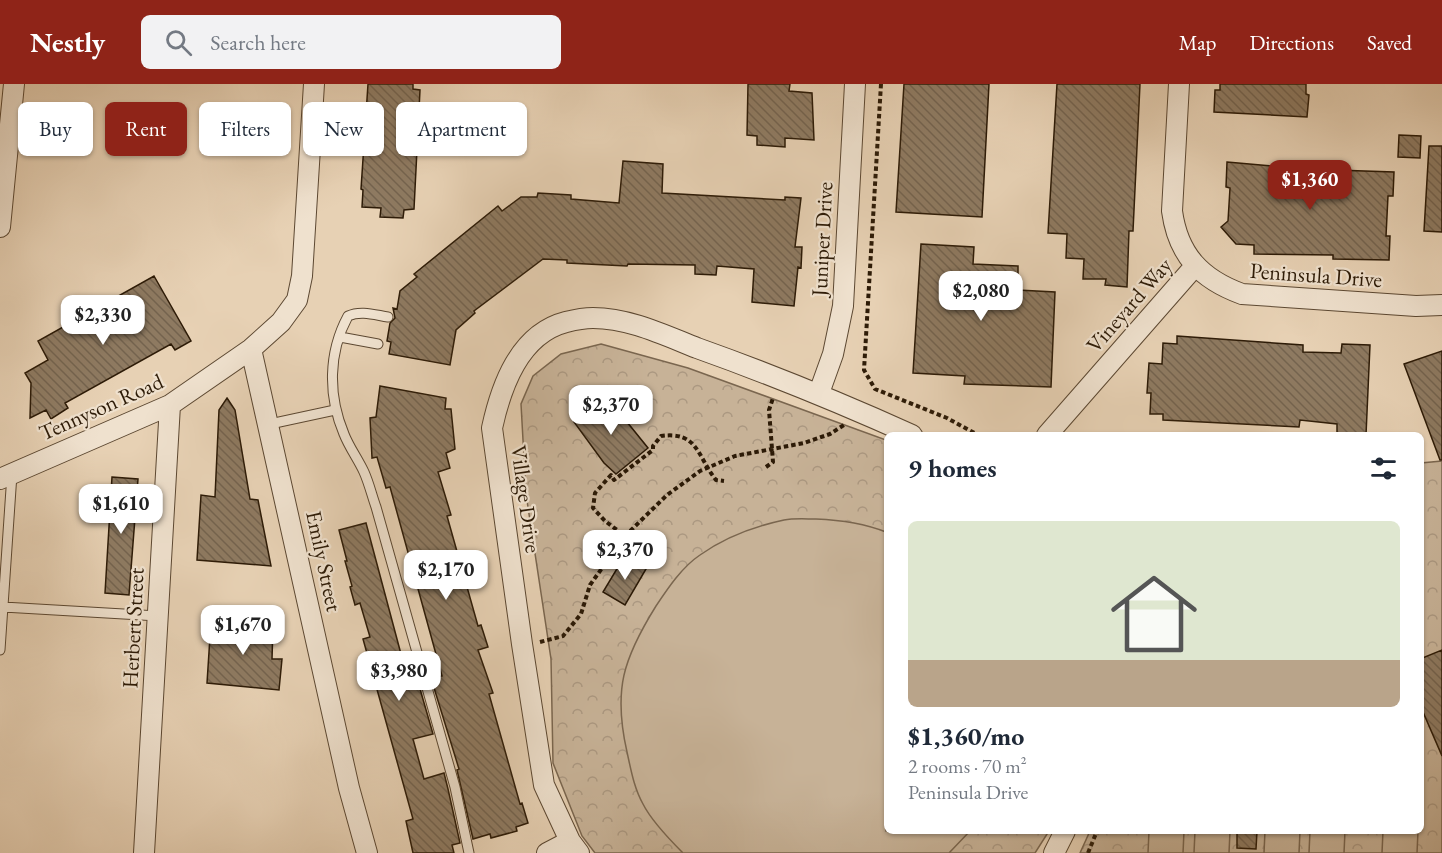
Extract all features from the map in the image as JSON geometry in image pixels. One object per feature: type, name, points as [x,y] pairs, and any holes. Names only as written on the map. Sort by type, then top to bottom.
[{"type":"street","points":[[0,227],[3,179],[15,84]]},
{"type":"street","name":"Tennyson Road","points":[[6,477],[170,405],[251,349],[290,312],[300,287],[314,84]]},
{"type":"street","name":"Juniper Drive","points":[[819,393],[833,354],[843,306],[855,84]]},
{"type":"street","name":"Vineyard Way","points":[[1050,432],[1195,266],[1185,253],[1179,239],[1172,211],[1179,84]]},
{"type":"street","name":"Peninsula Drive","points":[[1195,266],[1222,286],[1242,294],[1416,306],[1442,305]]},
{"type":"street","name":"Village Drive","points":[[574,847],[544,784],[492,428],[499,396],[519,357],[539,336],[564,322],[592,318],[634,324],[819,393],[905,432]]},
{"type":"street","name":"Emily Street","points":[[251,349],[270,424],[349,788],[367,853]]},
{"type":"street","name":"Herbert Street","points":[[144,853],[170,405]]},
{"type":"street","points":[[1054,853],[1064,834]]},
{"type":"street","points":[[547,853],[574,847]]},
{"type":"lane","points":[[388,317],[354,313],[348,316],[340,337],[332,373],[335,410],[345,436],[364,471],[376,507],[455,787],[469,853]]},
{"type":"lane","points":[[340,337],[378,344]]},
{"type":"lane","points":[[270,424],[335,410]]},
{"type":"lane","points":[[0,650],[6,477]]},
{"type":"lane","points":[[3,607],[158,616]]},
{"type":"path","points":[[880,84],[864,370],[875,389],[947,418],[973,432]]},
{"type":"path","points":[[766,467],[773,462],[769,410],[780,378]]},
{"type":"path","points":[[522,644],[563,636],[581,614],[590,585],[625,536],[667,495],[706,468],[735,456],[804,443],[830,434],[863,413]]},
{"type":"path","points":[[642,557],[625,536],[593,508],[595,493],[611,475],[614,480],[653,450],[653,446],[661,436],[674,435],[684,436],[696,447],[706,468],[716,480],[724,481]]},
{"type":"path","points":[[1088,853],[1096,834]]},
{"type":"green space","points":[[601,344],[688,368],[884,439],[884,834],[1047,834],[1035,853],[595,853],[582,836],[553,763],[551,659],[526,494],[521,404],[533,376],[561,354]]},
{"type":"green space","points":[[1442,461],[1442,853],[1080,853],[1089,834],[1424,834],[1424,463]]},
{"type":"green space","points":[[796,519],[852,522],[884,531],[884,834],[967,834],[949,853],[683,853],[661,830],[640,798],[633,779],[623,730],[621,693],[629,659],[645,625],[676,578],[693,560],[719,543],[751,529]]},
{"type":"green space","points":[[1149,834],[1184,834],[1183,853],[1148,853]]},
{"type":"green space","points":[[1195,834],[1230,834],[1229,853],[1194,853]]},
{"type":"green space","points":[[1265,834],[1300,834],[1299,853],[1264,853]]},
{"type":"green space","points":[[1310,834],[1345,834],[1344,853],[1309,853]]},
{"type":"green space","points":[[1383,834],[1418,834],[1417,853],[1382,853]]},
{"type":"building","points":[[368,84],[413,84],[413,89],[420,90],[419,102],[396,102],[396,156],[417,156],[414,209],[404,210],[403,218],[380,217],[381,208],[362,207],[363,156],[384,156],[384,102],[367,102]]},
{"type":"building","points":[[748,84],[790,84],[789,91],[812,93],[814,140],[785,138],[785,147],[757,145],[757,136],[747,135]]},
{"type":"building","points":[[904,84],[989,84],[982,217],[896,212]]},
{"type":"building","points":[[1057,84],[1140,84],[1133,231],[1129,231],[1127,287],[1105,285],[1106,279],[1083,279],[1084,259],[1066,258],[1067,234],[1048,233]]},
{"type":"building","points":[[1220,84],[1306,84],[1306,94],[1309,95],[1307,117],[1214,112],[1215,90],[1220,90]]},
{"type":"building","points":[[1399,135],[1421,136],[1420,158],[1398,157]]},
{"type":"building","points":[[1429,146],[1442,146],[1442,232],[1424,231]]},
{"type":"building","points":[[623,161],[663,164],[662,193],[785,200],[785,197],[801,198],[795,247],[802,247],[801,268],[798,267],[794,306],[752,302],[754,269],[717,266],[716,275],[695,274],[695,265],[628,264],[627,266],[567,263],[567,260],[543,259],[474,311],[475,313],[456,330],[450,365],[389,354],[391,342],[387,341],[390,323],[395,318],[393,308],[397,309],[400,291],[417,277],[414,274],[498,206],[502,211],[521,197],[537,197],[538,193],[571,195],[571,199],[619,203]]},
{"type":"building","points":[[1227,162],[1394,172],[1393,196],[1388,196],[1386,236],[1390,236],[1389,260],[1333,259],[1333,255],[1254,254],[1254,245],[1236,244],[1221,227],[1228,221],[1230,188],[1226,187]]},
{"type":"building","points":[[921,244],[974,247],[973,264],[1018,266],[1018,290],[1055,292],[1051,387],[964,384],[965,376],[913,373]]},
{"type":"building","points":[[154,276],[191,341],[175,350],[171,344],[65,403],[68,408],[51,419],[46,410],[30,418],[31,383],[25,373],[48,360],[38,341]]},
{"type":"building","points":[[1177,336],[1303,345],[1303,352],[1341,353],[1342,344],[1370,345],[1366,432],[1337,432],[1337,424],[1300,420],[1299,427],[1163,420],[1163,414],[1150,414],[1151,393],[1147,393],[1149,363],[1162,364],[1163,343],[1177,344]]},
{"type":"building","points":[[1442,351],[1442,460],[1440,460],[1404,364]]},
{"type":"building","points":[[380,386],[446,398],[445,409],[451,409],[455,449],[446,453],[450,468],[438,472],[451,515],[447,516],[478,626],[481,625],[488,647],[478,650],[493,693],[489,694],[520,804],[522,803],[528,823],[516,827],[517,831],[491,838],[490,834],[473,839],[457,770],[459,769],[431,678],[442,676],[390,487],[386,488],[377,457],[372,458],[370,418],[376,417]]},
{"type":"building","points":[[606,396],[648,448],[616,474],[604,463],[574,422]]},
{"type":"building","points":[[227,398],[235,410],[250,499],[258,500],[271,566],[197,560],[201,495],[215,497],[219,410]]},
{"type":"building","points":[[112,477],[138,479],[129,595],[105,593]]},
{"type":"building","points":[[366,523],[409,684],[418,682],[433,734],[413,739],[424,779],[444,773],[460,843],[452,845],[454,853],[413,853],[406,821],[413,819],[363,639],[370,637],[360,603],[355,605],[339,530]]},
{"type":"building","points":[[624,557],[646,569],[625,605],[603,592]]},
{"type":"building","points":[[211,621],[273,626],[272,659],[282,659],[279,690],[207,683]]},
{"type":"building","points":[[1442,650],[1442,756],[1424,714],[1424,657]]},
{"type":"building","points":[[1237,834],[1257,834],[1256,849],[1237,848]]}]
